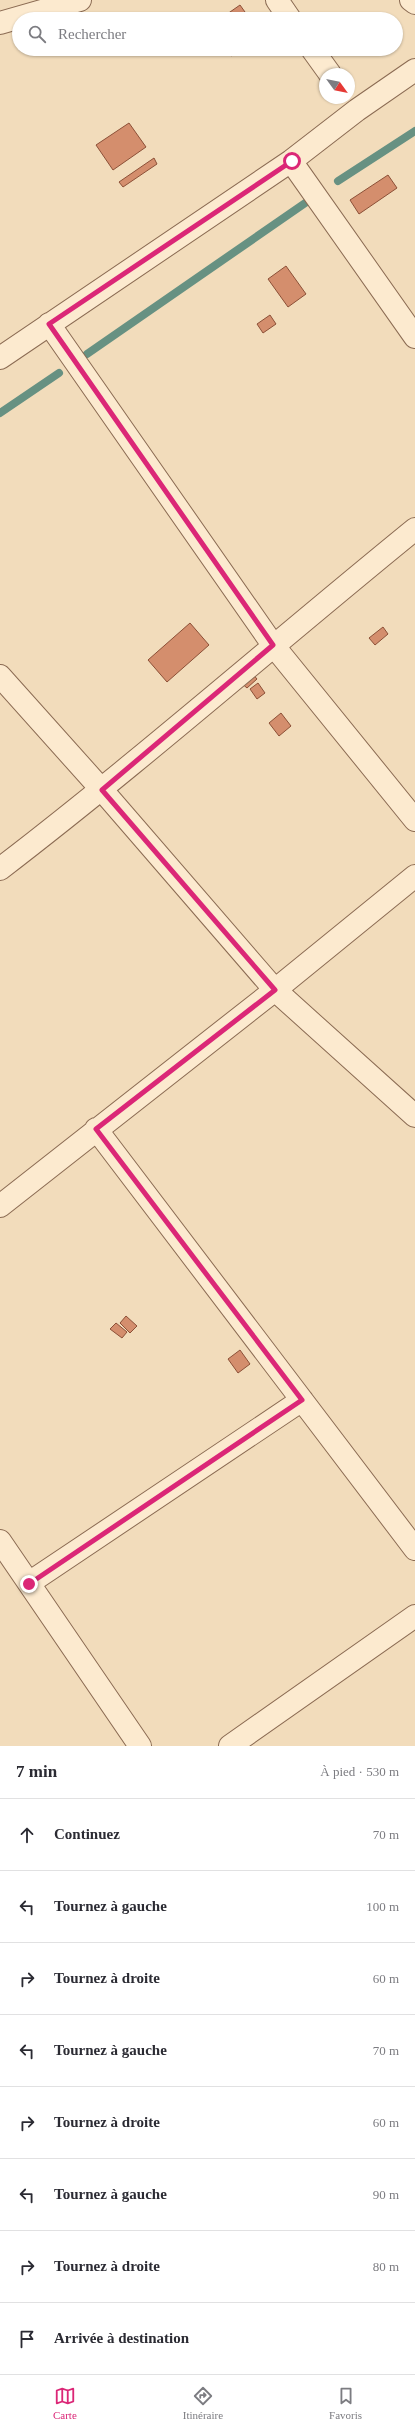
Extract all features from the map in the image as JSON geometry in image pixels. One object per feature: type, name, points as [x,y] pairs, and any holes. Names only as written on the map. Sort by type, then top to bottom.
[{"type":"street","points":[[36,12],[80,0]]},
{"type":"street","points":[[277,0],[285,12]]},
{"type":"street","points":[[411,0],[415,3]]},
{"type":"street","points":[[0,22],[12,19]]},
{"type":"street","points":[[317,56],[326,68]]},
{"type":"street","points":[[355,102],[415,70]]},
{"type":"street","points":[[0,358],[292,161],[352,104]]},
{"type":"street","points":[[292,161],[415,337]]},
{"type":"street","points":[[49,324],[273,645],[415,820]]},
{"type":"street","points":[[0,869],[102,790],[273,645],[415,529]]},
{"type":"street","points":[[0,676],[102,790],[275,990],[415,1116]]},
{"type":"street","points":[[0,1206],[96,1129],[275,990],[415,876]]},
{"type":"street","points":[[96,1129],[415,1549]]},
{"type":"street","points":[[29,1584],[302,1400]]},
{"type":"street","points":[[0,1541],[140,1746]]},
{"type":"street","points":[[230,1746],[415,1616]]},
{"type":"building","points":[[240,5],[245,12],[230,12]]},
{"type":"building","points":[[129,123],[146,147],[113,170],[96,145]]},
{"type":"building","points":[[154,158],[157,164],[123,187],[119,182]]},
{"type":"building","points":[[388,175],[397,188],[359,214],[350,200]]},
{"type":"building","points":[[286,266],[306,294],[288,307],[268,279]]},
{"type":"building","points":[[270,315],[276,324],[263,333],[257,324]]},
{"type":"building","points":[[190,623],[209,645],[167,682],[148,660]]},
{"type":"building","points":[[383,627],[388,634],[375,645],[369,638]]},
{"type":"building","points":[[251,672],[257,679],[247,688],[240,682]]},
{"type":"building","points":[[258,683],[265,693],[257,699],[250,689]]},
{"type":"building","points":[[281,713],[291,726],[279,736],[269,723]]},
{"type":"building","points":[[126,1316],[137,1326],[130,1333],[120,1323]]},
{"type":"building","points":[[116,1323],[127,1332],[122,1338],[110,1329]]},
{"type":"building","points":[[240,1350],[250,1364],[238,1373],[228,1359]]},
{"type":"waterway","points":[[338,181],[415,131]]},
{"type":"waterway","points":[[87,354],[311,199]]},
{"type":"waterway","points":[[0,413],[59,373]]},
{"type":"route","points":[[29,1584],[302,1400],[96,1129],[275,990],[102,790],[273,645],[49,324],[292,161]]}]
